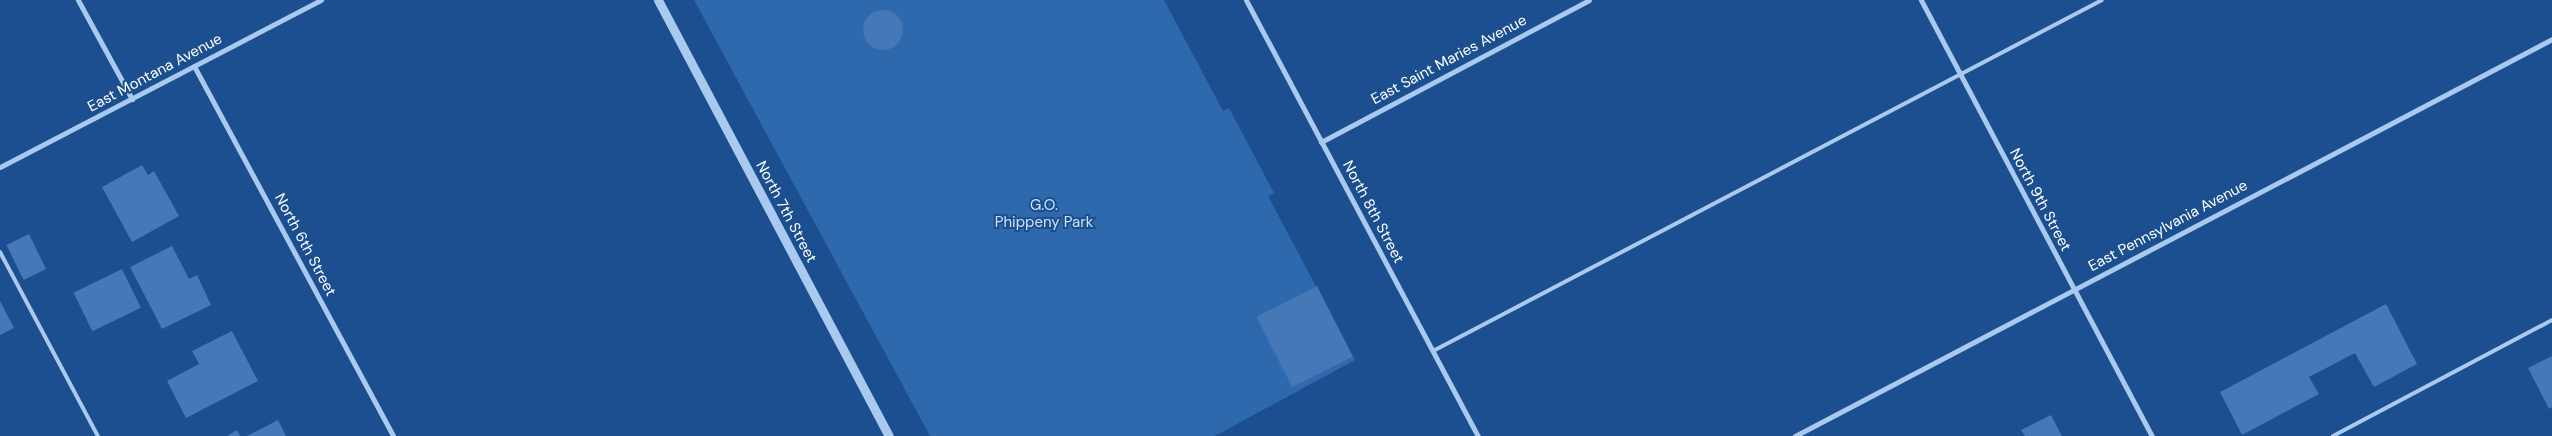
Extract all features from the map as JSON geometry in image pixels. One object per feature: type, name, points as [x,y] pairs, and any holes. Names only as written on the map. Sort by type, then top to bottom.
[{"type":"street","points":[[78,0],[132,99]]},
{"type":"street","name":"East Montana Avenue","points":[[0,167],[321,0]]},
{"type":"street","name":"North 7th Street","points":[[658,0],[889,436]]},
{"type":"street","name":"North 8th Street","points":[[1246,0],[1478,436]]},
{"type":"street","name":"East Saint Maries Avenue","points":[[1321,142],[1589,0]]},
{"type":"street","name":"North 9th Street","points":[[1922,0],[2073,290],[2152,436]]},
{"type":"street","name":"East Pennsylvania Avenue","points":[[1795,436],[2552,39]]},
{"type":"street","name":"North 6th Street","points":[[194,66],[393,436]]},
{"type":"lane","points":[[1433,351],[2102,0]]},
{"type":"lane","points":[[0,252],[98,436]]},
{"type":"lane","points":[[2333,436],[2552,320]]},
{"type":"green space","name":"G.O. Phippeny Park","points":[[694,0],[1164,0],[1223,111],[1229,108],[1274,193],[1268,196],[1355,360],[1215,436],[930,436]]},
{"type":"building","points":[[883,10],[897,16],[903,30],[897,44],[883,50],[869,44],[863,30],[869,16]]},
{"type":"building","points":[[142,165],[148,175],[154,171],[179,216],[132,242],[102,187]]},
{"type":"building","points":[[29,234],[46,269],[24,280],[7,245]]},
{"type":"building","points":[[172,246],[189,279],[197,275],[211,305],[162,329],[130,267]]},
{"type":"building","points":[[122,269],[141,308],[92,331],[73,293]]},
{"type":"building","points":[[1317,286],[1353,356],[1292,387],[1256,317]]},
{"type":"building","points":[[0,301],[14,328],[0,335]]},
{"type":"building","points":[[2386,304],[2417,364],[2374,387],[2355,353],[2309,377],[2319,394],[2242,435],[2220,392]]},
{"type":"building","points":[[232,331],[258,381],[186,418],[167,381],[199,364],[192,351]]},
{"type":"building","points":[[2552,356],[2552,407],[2549,409],[2528,368]]},
{"type":"building","points":[[2051,415],[2062,436],[2025,436],[2021,430]]},
{"type":"building","points":[[278,420],[286,436],[247,436]]},
{"type":"building","points":[[237,430],[240,436],[227,436]]}]
